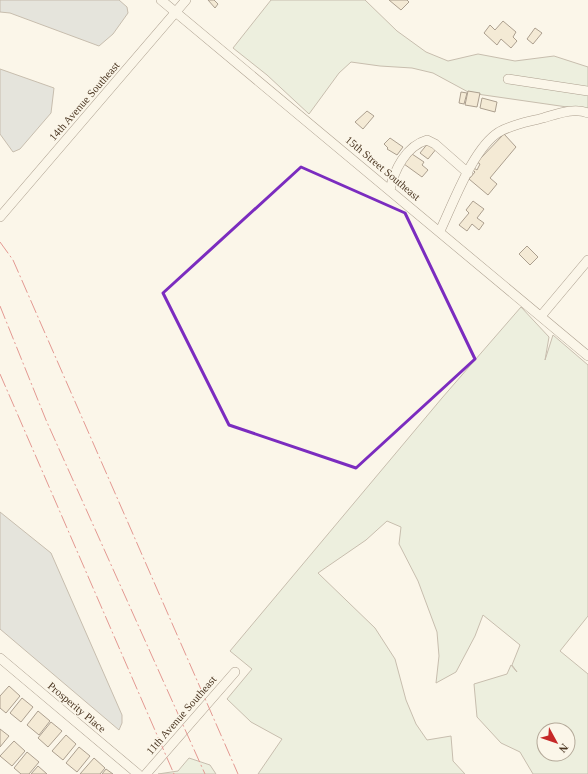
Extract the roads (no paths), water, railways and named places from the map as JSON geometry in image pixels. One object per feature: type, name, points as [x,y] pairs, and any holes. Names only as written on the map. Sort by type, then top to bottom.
[{"type":"street","name":"15th Street Southeast","points":[[161,0],[440,231],[588,356]]},
{"type":"street","name":"14th Avenue Southeast","points":[[0,217],[186,0]]},
{"type":"street","points":[[508,79],[588,91]]},
{"type":"street","points":[[440,231],[468,173],[486,142],[498,132],[511,126],[562,112],[572,111],[588,113]]},
{"type":"street","points":[[390,190],[397,168],[408,152],[412,147],[427,140],[435,144],[468,173]]},
{"type":"street","points":[[541,316],[588,260]]},
{"type":"street","name":"Prosperity Place","points":[[0,658],[138,774]]},
{"type":"street","name":"11th Avenue Southeast","points":[[146,774],[235,672]]}]
